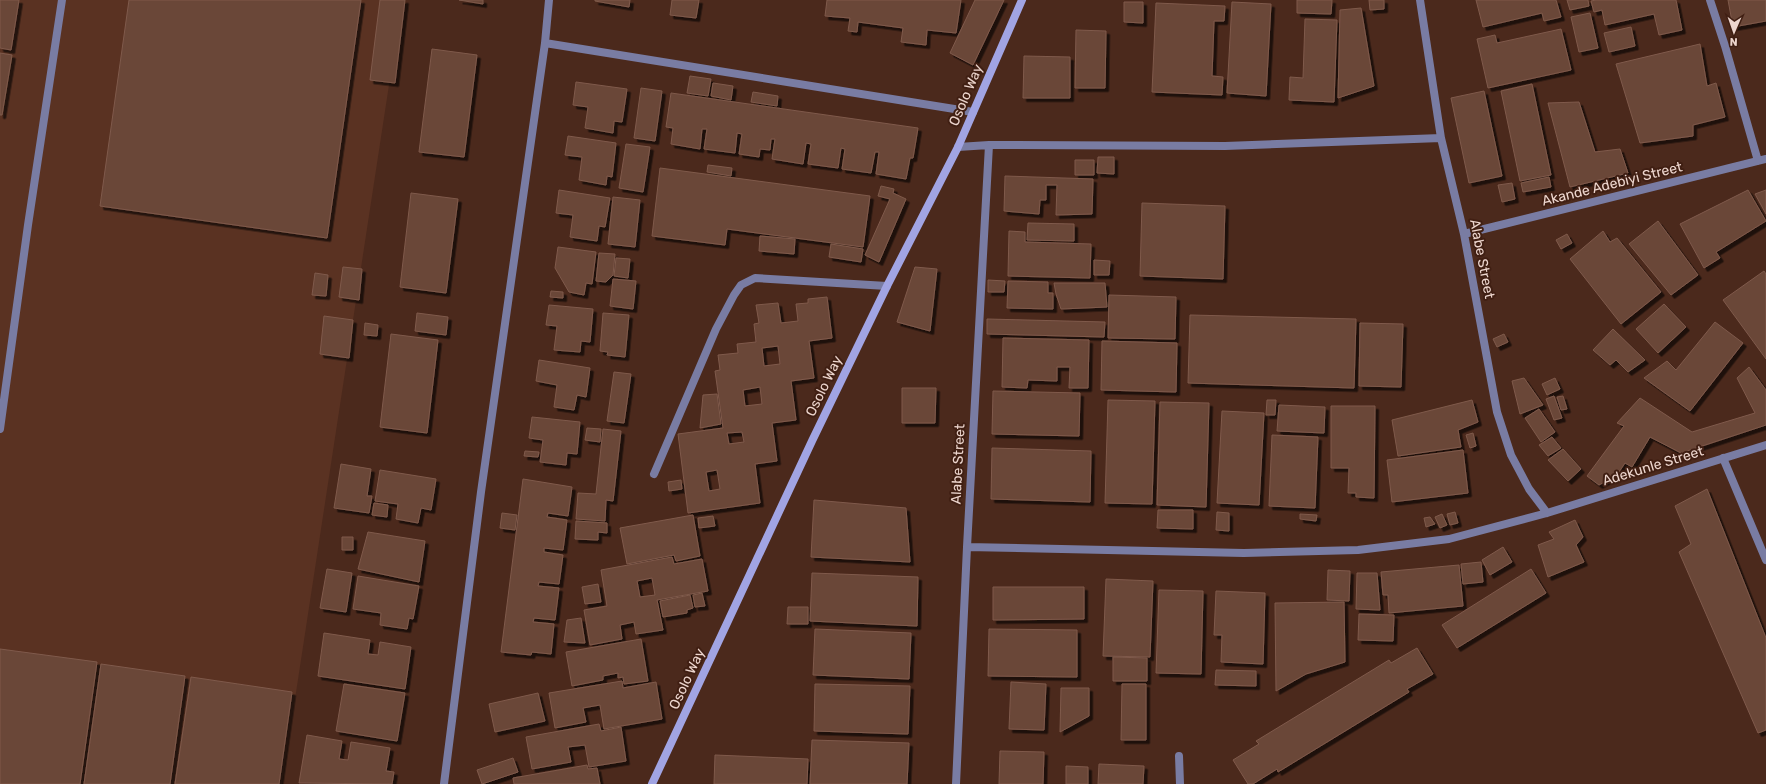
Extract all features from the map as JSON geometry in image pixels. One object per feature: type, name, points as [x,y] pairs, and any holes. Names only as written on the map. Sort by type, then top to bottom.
[{"type":"main road","name":"Osolo Way","points":[[652,784],[812,441],[887,286],[958,147],[1022,0]]},
{"type":"street","points":[[0,429],[28,225],[62,0]]},
{"type":"street","points":[[444,784],[490,429],[545,43],[549,0]]},
{"type":"street","name":"Alabe Street","points":[[1420,0],[1441,138],[1464,234],[1497,412],[1511,455],[1529,488],[1547,513]]},
{"type":"street","points":[[1710,0],[1762,160]]},
{"type":"street","points":[[545,43],[973,112]]},
{"type":"street","points":[[958,147],[989,145],[1225,146],[1441,138]]},
{"type":"street","name":"Alabe Street","points":[[956,784],[967,546],[989,145]]},
{"type":"street","name":"Akande Adebiyi Street","points":[[1464,234],[1762,160]]},
{"type":"street","points":[[654,474],[716,329],[741,285],[755,278],[887,286]]},
{"type":"street","name":"Adekunle Street","points":[[967,546],[1244,552],[1358,550],[1449,539],[1547,513],[1766,445]]},
{"type":"street","points":[[1723,458],[1766,560]]},
{"type":"street","points":[[1179,756],[1180,784]]},
{"type":"shaded area","points":[[0,0],[402,0],[282,784],[0,784]]},
{"type":"building","points":[[0,0],[19,0],[11,50],[0,48]]},
{"type":"building","points":[[129,0],[361,0],[327,238],[100,206]]},
{"type":"building","points":[[380,0],[405,0],[395,83],[370,80]]},
{"type":"building","points":[[459,0],[483,0],[483,4]]},
{"type":"building","points":[[595,0],[630,0],[629,7]]},
{"type":"building","points":[[672,0],[699,0],[696,18],[670,15]]},
{"type":"building","points":[[827,0],[961,0],[956,33],[927,30],[926,45],[901,42],[903,28],[858,22],[857,32],[848,31],[850,18],[825,16]]},
{"type":"building","points":[[975,0],[1004,0],[973,65],[950,53]]},
{"type":"building","points":[[1297,0],[1332,0],[1331,14],[1297,13]]},
{"type":"building","points":[[1369,0],[1384,0],[1384,9],[1370,10]]},
{"type":"building","points":[[1476,0],[1556,0],[1561,17],[1544,21],[1542,13],[1483,27]]},
{"type":"building","points":[[1567,0],[1588,0],[1589,6],[1570,10]]},
{"type":"building","points":[[1676,0],[1682,30],[1659,35],[1654,14],[1605,25],[1602,10],[1594,12],[1591,1]]},
{"type":"building","points":[[1728,0],[1766,0],[1766,21],[1733,27]]},
{"type":"building","points":[[1124,2],[1143,2],[1143,23],[1124,22]]},
{"type":"building","points":[[1232,2],[1271,4],[1266,96],[1227,93]]},
{"type":"building","points":[[1156,3],[1225,6],[1224,21],[1214,21],[1212,76],[1223,77],[1222,95],[1152,92]]},
{"type":"building","points":[[1361,8],[1374,86],[1338,98],[1340,10]]},
{"type":"building","points":[[1590,13],[1598,48],[1579,52],[1571,17]]},
{"type":"building","points":[[1305,19],[1337,20],[1334,102],[1289,100],[1290,77],[1303,78]]},
{"type":"building","points":[[1631,27],[1635,46],[1609,52],[1604,33]]},
{"type":"building","points":[[1561,29],[1571,70],[1488,88],[1477,39],[1495,35],[1497,43]]},
{"type":"building","points":[[1076,30],[1106,31],[1105,88],[1075,88]]},
{"type":"building","points":[[1700,44],[1707,86],[1716,83],[1725,117],[1693,125],[1693,136],[1640,143],[1616,64]]},
{"type":"building","points":[[432,49],[477,55],[464,157],[419,152]]},
{"type":"building","points":[[0,53],[12,55],[2,115],[0,115]]},
{"type":"building","points":[[1024,56],[1070,57],[1070,98],[1023,98]]},
{"type":"building","points":[[690,76],[711,79],[708,96],[687,93]]},
{"type":"building","points":[[576,82],[627,89],[622,122],[614,121],[613,133],[585,128],[588,107],[573,105]]},
{"type":"building","points":[[713,83],[733,86],[731,100],[711,96]]},
{"type":"building","points":[[1532,84],[1551,175],[1520,181],[1501,91]]},
{"type":"building","points":[[641,88],[662,91],[655,141],[634,138]]},
{"type":"building","points":[[1484,91],[1502,176],[1469,183],[1451,98]]},
{"type":"building","points":[[753,92],[778,96],[777,106],[751,102]]},
{"type":"building","points":[[671,93],[918,128],[913,158],[910,158],[906,179],[876,174],[879,152],[875,152],[871,173],[842,169],[845,149],[841,148],[838,168],[808,164],[811,144],[806,143],[803,164],[772,159],[775,139],[771,139],[770,150],[760,149],[759,157],[739,154],[742,134],[737,133],[735,153],[704,149],[707,129],[702,129],[700,149],[671,144],[673,128],[666,127]]},
{"type":"building","points":[[1579,102],[1595,152],[1620,149],[1628,173],[1570,187],[1548,103]]},
{"type":"building","points":[[568,136],[616,143],[612,177],[607,176],[606,185],[579,180],[582,157],[565,155]]},
{"type":"building","points":[[626,144],[650,147],[643,192],[619,188]]},
{"type":"building","points":[[1098,157],[1114,157],[1114,174],[1097,173]]},
{"type":"building","points":[[1075,160],[1094,160],[1094,175],[1075,175]]},
{"type":"building","points":[[708,165],[732,168],[731,176],[707,172]]},
{"type":"building","points":[[660,168],[870,196],[863,247],[727,229],[725,245],[652,236]]},
{"type":"building","points":[[1005,176],[1093,179],[1092,214],[1056,215],[1057,185],[1046,185],[1046,200],[1040,200],[1039,214],[1004,211]]},
{"type":"building","points":[[1549,177],[1551,187],[1523,192],[1521,183]]},
{"type":"building","points":[[1512,183],[1515,199],[1502,202],[1498,185]]},
{"type":"building","points":[[881,186],[894,189],[893,193],[906,199],[879,262],[865,255],[890,199],[878,196]]},
{"type":"building","points":[[559,190],[610,198],[605,227],[599,226],[597,241],[570,237],[573,215],[556,213]]},
{"type":"building","points":[[1748,190],[1766,221],[1716,252],[1720,258],[1704,268],[1680,224]]},
{"type":"building","points":[[1766,190],[1766,214],[1755,194]]},
{"type":"building","points":[[411,193],[458,199],[446,293],[400,287]]},
{"type":"building","points":[[613,197],[640,200],[635,247],[608,244]]},
{"type":"building","points":[[1142,203],[1225,206],[1223,279],[1140,276]]},
{"type":"building","points":[[1658,221],[1698,275],[1671,295],[1629,244]]},
{"type":"building","points":[[1028,223],[1074,224],[1074,241],[1027,240]]},
{"type":"building","points":[[1009,231],[1025,232],[1025,242],[1091,244],[1090,278],[1008,276]]},
{"type":"building","points":[[1603,231],[1610,242],[1617,238],[1661,292],[1621,324],[1570,259]]},
{"type":"building","points":[[1567,234],[1572,243],[1561,249],[1556,240]]},
{"type":"building","points":[[760,236],[795,239],[794,254],[759,251]]},
{"type":"building","points":[[831,244],[863,249],[861,262],[829,257]]},
{"type":"building","points":[[558,247],[596,252],[592,284],[586,283],[584,295],[569,292],[555,268]]},
{"type":"building","points":[[599,253],[615,254],[613,275],[606,282],[596,281]]},
{"type":"building","points":[[616,258],[630,259],[628,278],[614,276]]},
{"type":"building","points":[[1094,260],[1110,261],[1109,275],[1094,275]]},
{"type":"building","points":[[343,267],[362,269],[359,300],[339,297]]},
{"type":"building","points":[[915,267],[937,269],[930,331],[897,322]]},
{"type":"building","points":[[1764,271],[1766,274],[1766,359],[1723,300]]},
{"type":"building","points":[[315,273],[328,275],[326,296],[312,295]]},
{"type":"building","points":[[613,279],[636,281],[633,309],[610,306]]},
{"type":"building","points":[[988,280],[1005,281],[1004,292],[988,292]]},
{"type":"building","points":[[1008,281],[1048,282],[1048,293],[1053,293],[1053,309],[1007,308]]},
{"type":"building","points":[[1054,283],[1105,283],[1107,307],[1061,309]]},
{"type":"building","points":[[551,291],[563,292],[563,298],[550,297]]},
{"type":"building","points":[[1109,295],[1176,297],[1175,339],[1108,338]]},
{"type":"building","points":[[827,297],[832,338],[809,341],[814,378],[791,381],[796,420],[772,423],[777,461],[755,464],[760,503],[688,513],[678,434],[723,428],[715,371],[720,370],[718,355],[738,353],[737,344],[756,342],[754,324],[759,323],[756,305],[778,303],[781,323],[798,321],[796,304],[808,303],[808,299]],"holes":[[[778,346],[780,364],[764,366],[762,348]],[[760,387],[762,404],[745,406],[743,390]],[[742,432],[744,442],[729,444],[727,433]],[[717,470],[720,489],[709,491],[706,472]]]},
{"type":"building","points":[[1664,304],[1686,327],[1658,353],[1636,329]]},
{"type":"building","points":[[549,305],[593,309],[590,342],[581,341],[580,352],[554,350],[557,326],[546,325]]},
{"type":"building","points":[[417,313],[448,317],[446,335],[415,331]]},
{"type":"building","points":[[603,313],[629,315],[625,357],[607,355],[608,352],[600,351]]},
{"type":"building","points":[[1190,315],[1356,319],[1354,388],[1188,383]]},
{"type":"building","points":[[324,316],[353,320],[349,358],[320,354]]},
{"type":"building","points":[[987,319],[1105,322],[1104,337],[987,334]]},
{"type":"building","points":[[1715,322],[1743,343],[1690,411],[1644,378],[1667,361],[1676,370]]},
{"type":"building","points":[[365,323],[378,325],[377,336],[364,335]]},
{"type":"building","points":[[1360,323],[1403,324],[1401,387],[1359,386]]},
{"type":"building","points":[[1613,329],[1645,360],[1628,372],[1616,360],[1610,365],[1593,350]]},
{"type":"building","points":[[391,334],[438,340],[427,433],[380,427]]},
{"type":"building","points":[[1504,334],[1508,342],[1497,347],[1493,339]]},
{"type":"building","points":[[1003,338],[1089,340],[1088,388],[1069,388],[1070,367],[1057,367],[1057,381],[1028,380],[1027,388],[1002,387]]},
{"type":"building","points":[[1102,341],[1177,343],[1176,392],[1101,390]]},
{"type":"building","points":[[539,360],[590,368],[586,397],[577,395],[574,410],[554,407],[557,385],[536,381]]},
{"type":"building","points":[[1749,367],[1766,390],[1766,425],[1681,453],[1650,437],[1632,467],[1625,463],[1617,475],[1599,485],[1587,476],[1624,426],[1617,423],[1640,398],[1692,432],[1755,413],[1737,378]]},
{"type":"building","points":[[614,372],[631,374],[624,423],[607,421]]},
{"type":"building","points":[[1524,378],[1543,405],[1520,414],[1512,381]]},
{"type":"building","points":[[1555,378],[1560,389],[1547,395],[1542,384]]},
{"type":"building","points":[[902,388],[936,388],[935,423],[902,423]]},
{"type":"building","points":[[993,391],[1080,393],[1079,436],[992,434]]},
{"type":"building","points":[[717,394],[721,424],[700,428],[703,395]]},
{"type":"building","points":[[1554,396],[1562,418],[1554,420],[1546,399]]},
{"type":"building","points":[[1563,396],[1567,409],[1561,410],[1557,397]]},
{"type":"building","points":[[1108,400],[1155,401],[1152,504],[1105,503]]},
{"type":"building","points":[[1267,400],[1276,400],[1275,415],[1266,415]]},
{"type":"building","points":[[1472,400],[1478,422],[1458,430],[1461,447],[1398,456],[1392,420]]},
{"type":"building","points":[[1160,402],[1209,403],[1206,507],[1157,505]]},
{"type":"building","points":[[1279,405],[1325,407],[1324,433],[1277,431]]},
{"type":"building","points":[[1331,406],[1375,406],[1374,498],[1356,497],[1356,493],[1348,493],[1349,468],[1331,468]]},
{"type":"building","points":[[1539,409],[1555,432],[1541,442],[1525,418]]},
{"type":"building","points":[[1222,411],[1264,413],[1259,505],[1217,503]]},
{"type":"building","points":[[532,417],[580,422],[577,454],[567,453],[566,465],[540,462],[543,440],[529,438]]},
{"type":"building","points":[[587,428],[601,429],[600,442],[585,440]]},
{"type":"building","points":[[603,429],[621,431],[613,501],[606,500],[605,521],[576,519],[578,493],[596,494]]},
{"type":"building","points":[[1473,433],[1476,446],[1470,448],[1466,435]]},
{"type":"building","points":[[1272,435],[1318,437],[1315,508],[1269,506]]},
{"type":"building","points":[[1552,437],[1561,448],[1548,456],[1539,445]]},
{"type":"building","points":[[992,448],[1091,451],[1090,502],[991,499]]},
{"type":"building","points":[[1563,449],[1581,469],[1568,481],[1548,460]]},
{"type":"building","points":[[1463,450],[1468,493],[1392,502],[1387,460]]},
{"type":"building","points":[[525,451],[539,452],[538,457],[524,456]]},
{"type":"building","points":[[341,464],[371,469],[367,496],[372,496],[369,513],[334,508]]},
{"type":"building","points":[[380,470],[436,479],[431,510],[421,508],[418,523],[396,519],[398,504],[375,501]]},
{"type":"building","points":[[523,479],[572,487],[568,516],[548,513],[547,517],[567,520],[563,550],[544,548],[544,552],[563,555],[559,584],[539,582],[538,586],[559,588],[555,620],[534,618],[533,622],[554,624],[551,654],[532,652],[531,655],[501,652]]},
{"type":"building","points":[[681,480],[682,489],[669,491],[668,482]]},
{"type":"building","points":[[1707,489],[1766,638],[1766,730],[1758,733],[1679,552],[1691,544],[1675,506]]},
{"type":"building","points":[[814,500],[906,508],[910,562],[811,557]]},
{"type":"building","points":[[374,503],[388,505],[387,517],[372,515]]},
{"type":"building","points":[[1158,510],[1193,510],[1193,529],[1157,528]]},
{"type":"building","points":[[1217,512],[1229,513],[1229,531],[1216,530]]},
{"type":"building","points":[[1455,512],[1458,523],[1450,525],[1447,514]]},
{"type":"building","points":[[502,513],[517,515],[515,530],[500,528]]},
{"type":"building","points":[[1300,514],[1317,515],[1316,521],[1300,519]]},
{"type":"building","points":[[1442,514],[1447,525],[1440,528],[1435,517]]},
{"type":"building","points":[[693,515],[700,556],[676,561],[674,555],[627,564],[620,528]]},
{"type":"building","points":[[713,516],[715,526],[699,528],[698,518]]},
{"type":"building","points":[[1430,517],[1435,524],[1426,527],[1424,518]]},
{"type":"building","points":[[1575,520],[1583,537],[1576,545],[1584,562],[1548,577],[1538,545],[1554,539],[1549,532]]},
{"type":"building","points":[[576,521],[607,523],[607,533],[598,532],[598,540],[575,539]]},
{"type":"building","points":[[368,532],[425,541],[419,582],[358,569]]},
{"type":"building","points":[[342,537],[353,537],[353,550],[342,550]]},
{"type":"building","points":[[1503,547],[1512,562],[1490,575],[1482,560]]},
{"type":"building","points":[[672,557],[674,564],[702,559],[708,591],[657,600],[663,630],[636,634],[634,622],[620,625],[622,639],[590,645],[584,610],[607,606],[601,570]],"holes":[[[652,578],[655,595],[640,597],[637,581]]]},
{"type":"building","points":[[1481,562],[1483,582],[1463,584],[1461,564]]},
{"type":"building","points":[[1459,565],[1463,606],[1389,613],[1388,595],[1383,595],[1381,572]]},
{"type":"building","points":[[327,569],[352,573],[346,612],[320,608]]},
{"type":"building","points":[[1531,569],[1546,593],[1457,648],[1442,625]]},
{"type":"building","points":[[1328,570],[1350,571],[1349,601],[1327,600]]},
{"type":"building","points":[[812,573],[918,577],[917,626],[810,621]]},
{"type":"building","points":[[1357,573],[1377,573],[1380,610],[1356,609]]},
{"type":"building","points":[[358,576],[419,586],[413,619],[409,618],[407,629],[380,625],[381,613],[353,609]]},
{"type":"building","points":[[1106,579],[1153,581],[1150,657],[1103,656]]},
{"type":"building","points":[[598,584],[601,602],[585,604],[582,587]]},
{"type":"building","points":[[993,587],[1084,587],[1084,619],[993,620]]},
{"type":"building","points":[[1159,590],[1203,591],[1201,674],[1156,673]]},
{"type":"building","points":[[1216,591],[1265,593],[1263,664],[1221,662],[1222,635],[1214,635]]},
{"type":"building","points":[[702,593],[705,606],[695,607],[693,595]]},
{"type":"building","points":[[690,595],[693,608],[687,610],[687,613],[663,617],[660,601]]},
{"type":"building","points":[[1344,602],[1345,662],[1306,674],[1276,691],[1275,603]]},
{"type":"building","points":[[788,607],[808,607],[808,624],[787,624]]},
{"type":"building","points":[[1359,614],[1394,615],[1393,641],[1358,640]]},
{"type":"building","points":[[581,618],[585,643],[564,642],[567,620]]},
{"type":"building","points":[[815,629],[911,633],[909,679],[813,675]]},
{"type":"building","points":[[989,629],[1077,630],[1077,677],[988,676]]},
{"type":"building","points":[[324,633],[370,640],[368,654],[378,655],[380,642],[411,647],[405,689],[318,676]]},
{"type":"building","points":[[641,639],[648,681],[624,684],[623,677],[618,678],[618,673],[603,676],[603,680],[572,686],[566,652]]},
{"type":"building","points":[[1417,648],[1433,674],[1407,689],[1409,692],[1278,772],[1277,769],[1253,784],[1248,784],[1233,760],[1259,744],[1256,741],[1389,660],[1391,663]]},
{"type":"building","points":[[0,649],[97,662],[80,784],[0,784]]},
{"type":"building","points":[[1113,657],[1147,658],[1147,681],[1113,681]]},
{"type":"building","points":[[101,664],[185,676],[170,784],[84,784]]},
{"type":"building","points":[[1216,670],[1256,671],[1256,686],[1215,685]]},
{"type":"building","points":[[191,677],[292,692],[279,784],[175,784]]},
{"type":"building","points":[[622,681],[623,688],[656,682],[662,719],[604,729],[600,705],[583,708],[586,722],[555,728],[549,693]]},
{"type":"building","points":[[1011,682],[1046,684],[1044,730],[1009,729]]},
{"type":"building","points":[[344,684],[405,693],[397,741],[336,731]]},
{"type":"building","points":[[815,684],[910,686],[908,734],[814,731]]},
{"type":"building","points":[[1122,684],[1146,684],[1146,740],[1121,740]]},
{"type":"building","points":[[1061,688],[1089,688],[1089,716],[1060,732]]},
{"type":"building","points":[[538,693],[545,721],[495,732],[489,704]]},
{"type":"building","points":[[599,724],[601,731],[621,727],[626,761],[589,767],[585,745],[568,747],[571,762],[532,769],[526,737]]},
{"type":"building","points":[[307,735],[342,741],[339,759],[348,760],[351,742],[390,748],[386,771],[394,772],[392,784],[299,783]]},
{"type":"building","points":[[812,740],[909,743],[907,784],[810,784]]},
{"type":"building","points":[[1000,751],[1044,752],[1043,784],[999,784]]},
{"type":"building","points":[[715,755],[808,759],[807,784],[714,784]]},
{"type":"building","points":[[513,758],[518,772],[482,784],[477,770]]},
{"type":"building","points":[[1099,764],[1144,766],[1143,784],[1098,784]]},
{"type":"building","points":[[587,765],[588,769],[597,768],[600,784],[514,784],[513,778]]},
{"type":"building","points":[[1066,766],[1088,767],[1088,784],[1066,784]]}]
